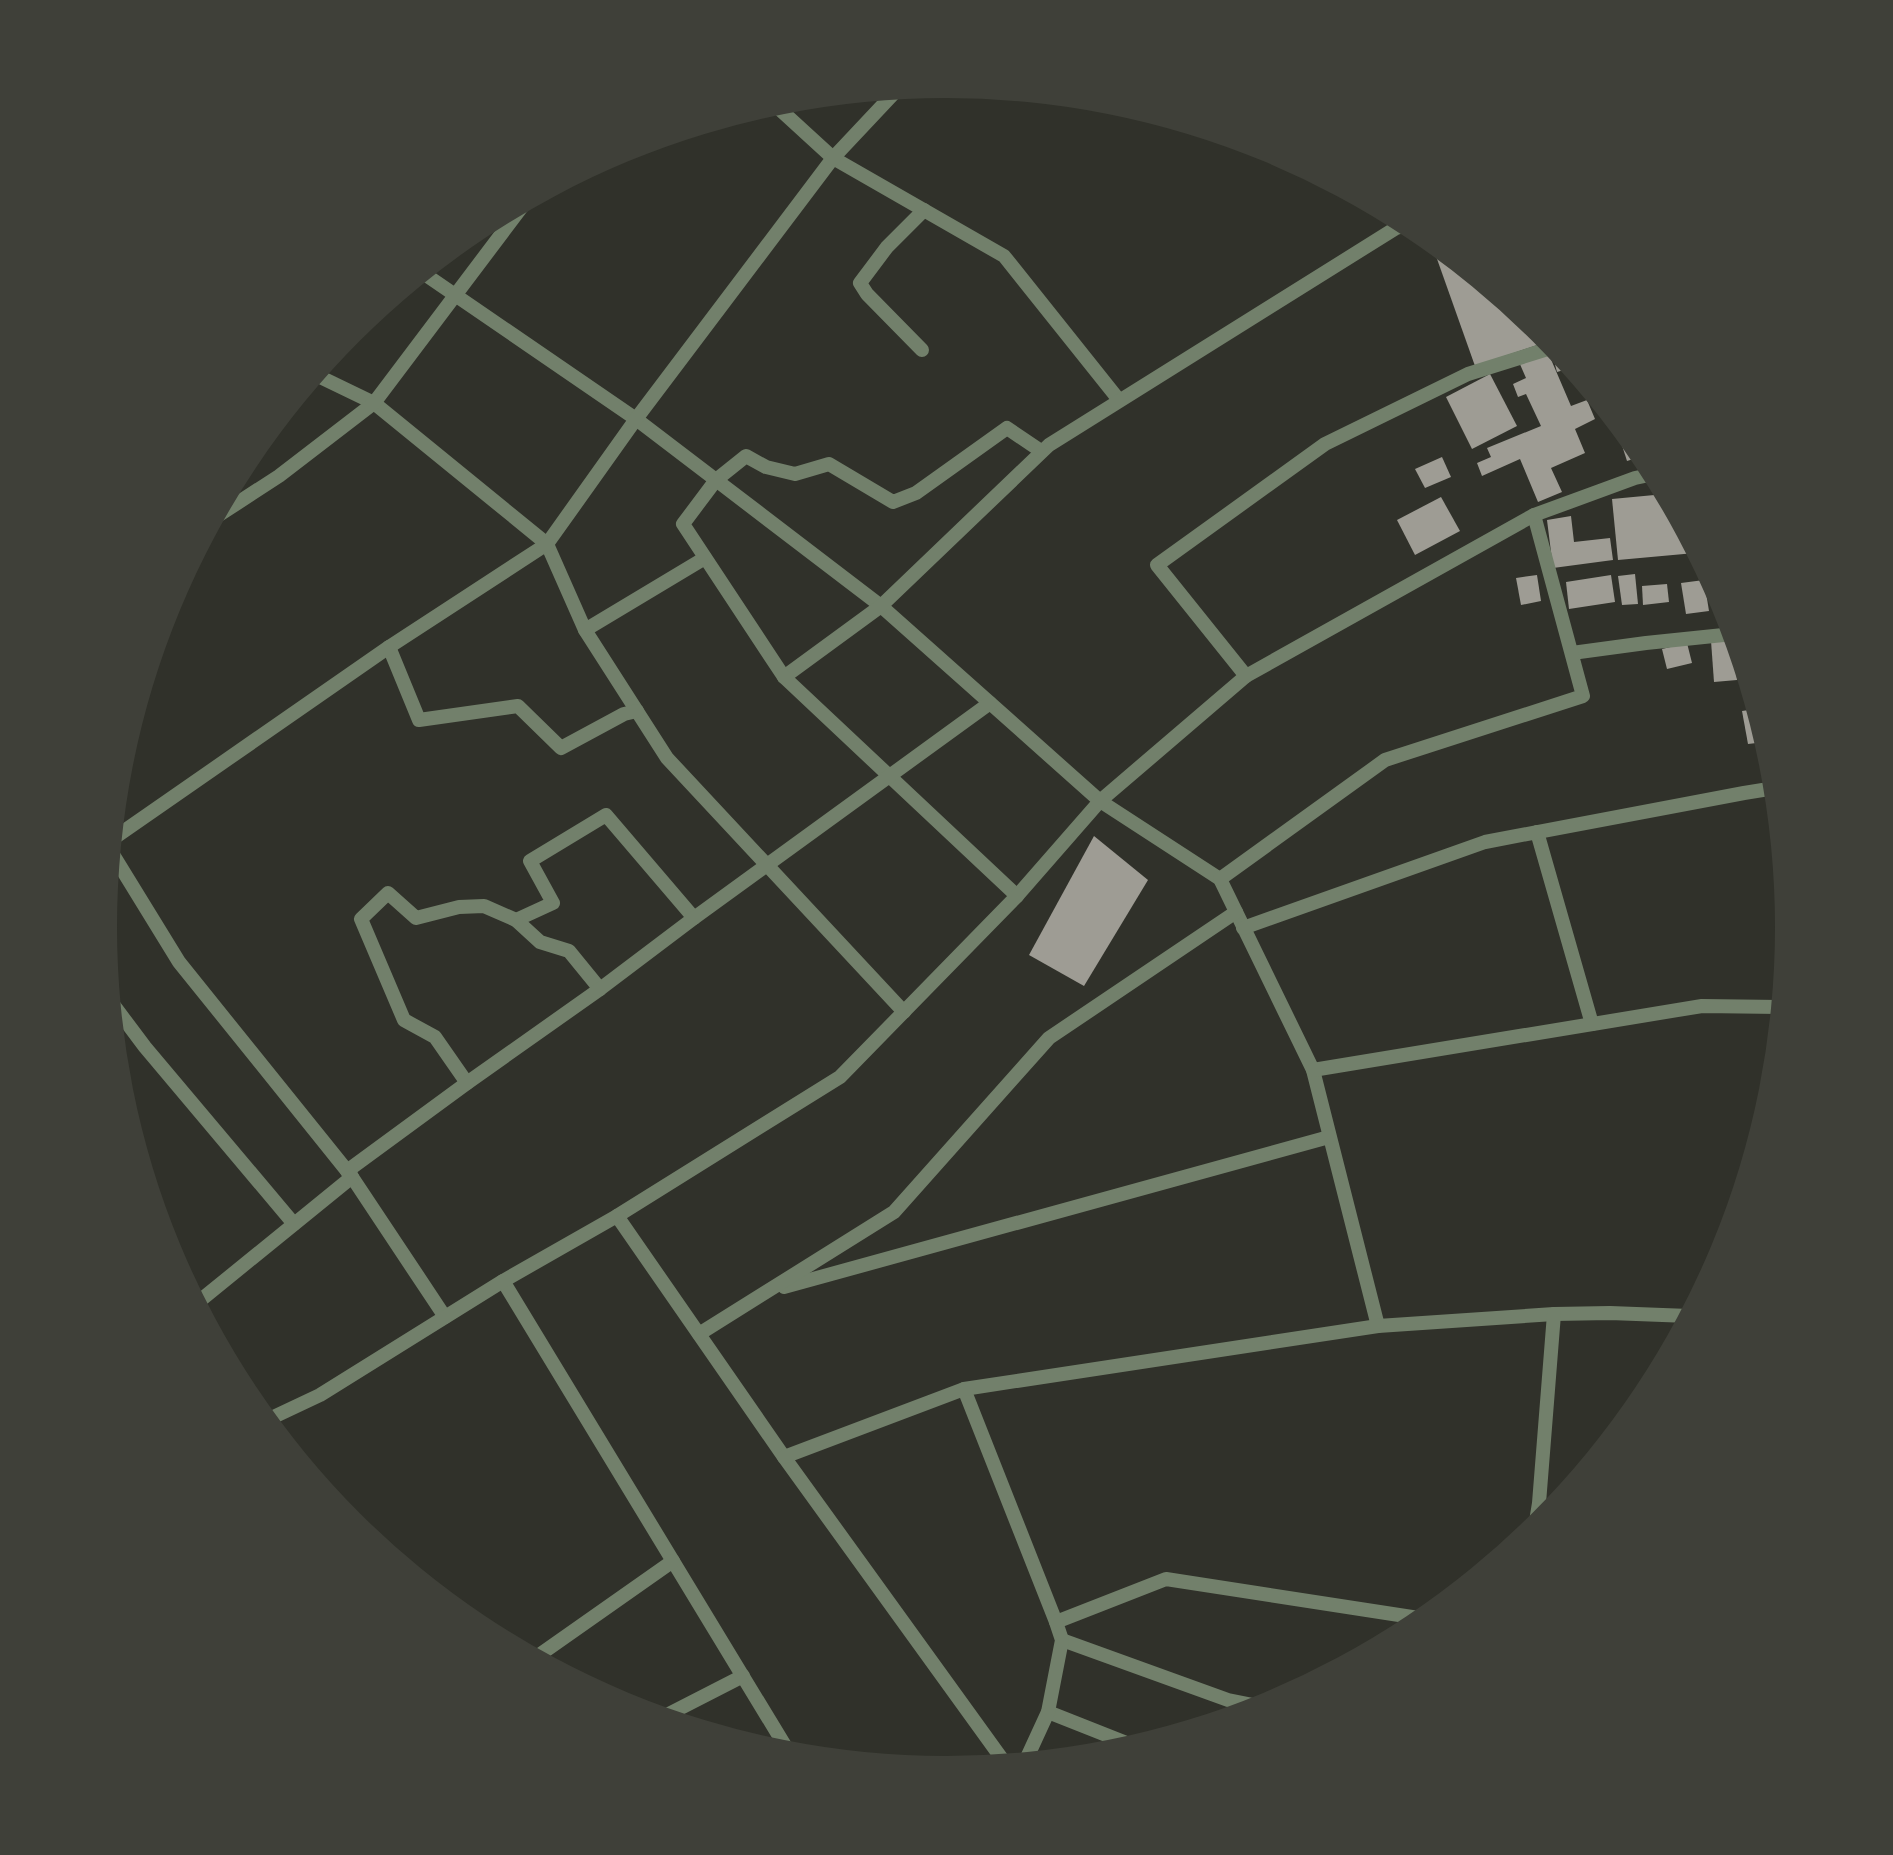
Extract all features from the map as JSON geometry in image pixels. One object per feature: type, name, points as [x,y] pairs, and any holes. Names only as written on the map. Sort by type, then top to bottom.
[{"type":"street","points":[[123,832],[389,647],[547,544],[636,419],[833,158],[887,100]]},
{"type":"street","points":[[785,114],[833,158],[1004,256],[1119,400]]},
{"type":"street","points":[[922,350],[867,294],[860,283],[887,247],[925,210]]},
{"type":"street","points":[[232,507],[279,476],[374,403],[510,223]]},
{"type":"street","points":[[784,677],[881,606],[1041,451],[1391,228]]},
{"type":"street","points":[[431,278],[636,419],[881,606],[1100,801],[1220,879],[1312,1070],[1378,1326]]},
{"type":"street","points":[[1246,676],[1157,565],[1325,444],[1468,374],[1542,351]]},
{"type":"street","points":[[325,379],[374,403],[547,544],[586,630],[667,758],[904,1012]]},
{"type":"street","points":[[1017,896],[784,677],[683,524],[716,480],[746,456],[766,467],[795,474],[830,464],[893,502],[916,493],[1007,428],[1041,451]]},
{"type":"street","points":[[276,1416],[320,1395],[503,1281],[617,1216],[840,1077],[1017,896],[1100,801],[1246,676],[1534,515],[1642,477]]},
{"type":"street","points":[[1220,879],[1385,760],[1583,695],[1534,515]]},
{"type":"street","points":[[586,630],[705,558]]},
{"type":"street","points":[[1572,653],[1722,635]]},
{"type":"street","points":[[389,647],[419,720],[518,706],[561,748],[637,711]]},
{"type":"street","points":[[205,1297],[294,1224],[349,1174],[467,1083],[600,989],[990,703]]},
{"type":"street","points":[[1243,928],[1485,842],[1764,790]]},
{"type":"street","points":[[516,920],[553,903],[530,861],[606,815],[694,918]]},
{"type":"street","points":[[1537,832],[1592,1024]]},
{"type":"street","points":[[120,866],[179,962],[349,1174],[445,1317]]},
{"type":"street","points":[[467,1083],[435,1037],[404,1020],[361,919],[388,893],[415,918],[459,907],[484,906],[516,920],[540,942],[569,951],[600,989]]},
{"type":"street","points":[[699,1334],[894,1212],[1049,1038],[1236,912]]},
{"type":"street","points":[[1312,1070],[1702,1006],[1772,1007]]},
{"type":"street","points":[[122,1017],[294,1224]]},
{"type":"street","points":[[766,1292],[1329,1137]]},
{"type":"street","points":[[617,1216],[784,1457],[999,1755]]},
{"type":"street","points":[[503,1281],[782,1740]]},
{"type":"street","points":[[1538,1508],[1554,1314]]},
{"type":"street","points":[[784,1457],[964,1389],[1378,1326],[1554,1314],[1679,1316]]},
{"type":"street","points":[[964,1389],[1062,1640],[1048,1712],[1029,1752]]},
{"type":"street","points":[[544,1652],[673,1561]]},
{"type":"street","points":[[1055,1622],[1166,1579],[1408,1616]]},
{"type":"street","points":[[1062,1640],[1241,1703]]},
{"type":"street","points":[[675,1711],[743,1676]]},
{"type":"street","points":[[1048,1712],[1116,1739]]},
{"type":"building","points":[[1437,259],[1493,304],[1537,345],[1475,366]]},
{"type":"building","points":[[1543,352],[1552,361],[1571,406],[1586,400],[1595,419],[1575,429],[1585,453],[1551,468],[1562,492],[1538,502],[1520,459],[1482,476],[1477,463],[1491,457],[1487,448],[1541,426],[1526,394],[1518,397],[1513,384],[1526,378],[1519,362]]},
{"type":"building","points":[[1490,374],[1517,426],[1472,449],[1446,397]]},
{"type":"building","points":[[1442,457],[1451,477],[1425,488],[1415,469]]},
{"type":"building","points":[[1654,495],[1686,554],[1618,560],[1612,499]]},
{"type":"building","points":[[1441,497],[1460,531],[1415,555],[1397,520]]},
{"type":"building","points":[[1571,516],[1574,542],[1610,538],[1613,560],[1553,568],[1547,520]]},
{"type":"building","points":[[1635,574],[1638,604],[1622,605],[1618,576]]},
{"type":"building","points":[[1537,575],[1541,601],[1521,605],[1516,578]]},
{"type":"building","points":[[1611,575],[1615,602],[1569,609],[1566,582]]},
{"type":"building","points":[[1699,581],[1707,596],[1709,611],[1686,614],[1681,583]]},
{"type":"building","points":[[1667,584],[1669,602],[1643,605],[1642,586]]},
{"type":"building","points":[[1724,640],[1737,680],[1714,682],[1711,641]]},
{"type":"building","points":[[1687,643],[1692,663],[1667,669],[1662,649]]},
{"type":"building","points":[[1747,710],[1755,743],[1748,744],[1742,711]]},
{"type":"building","points":[[1094,836],[1148,880],[1084,986],[1029,955]]}]
